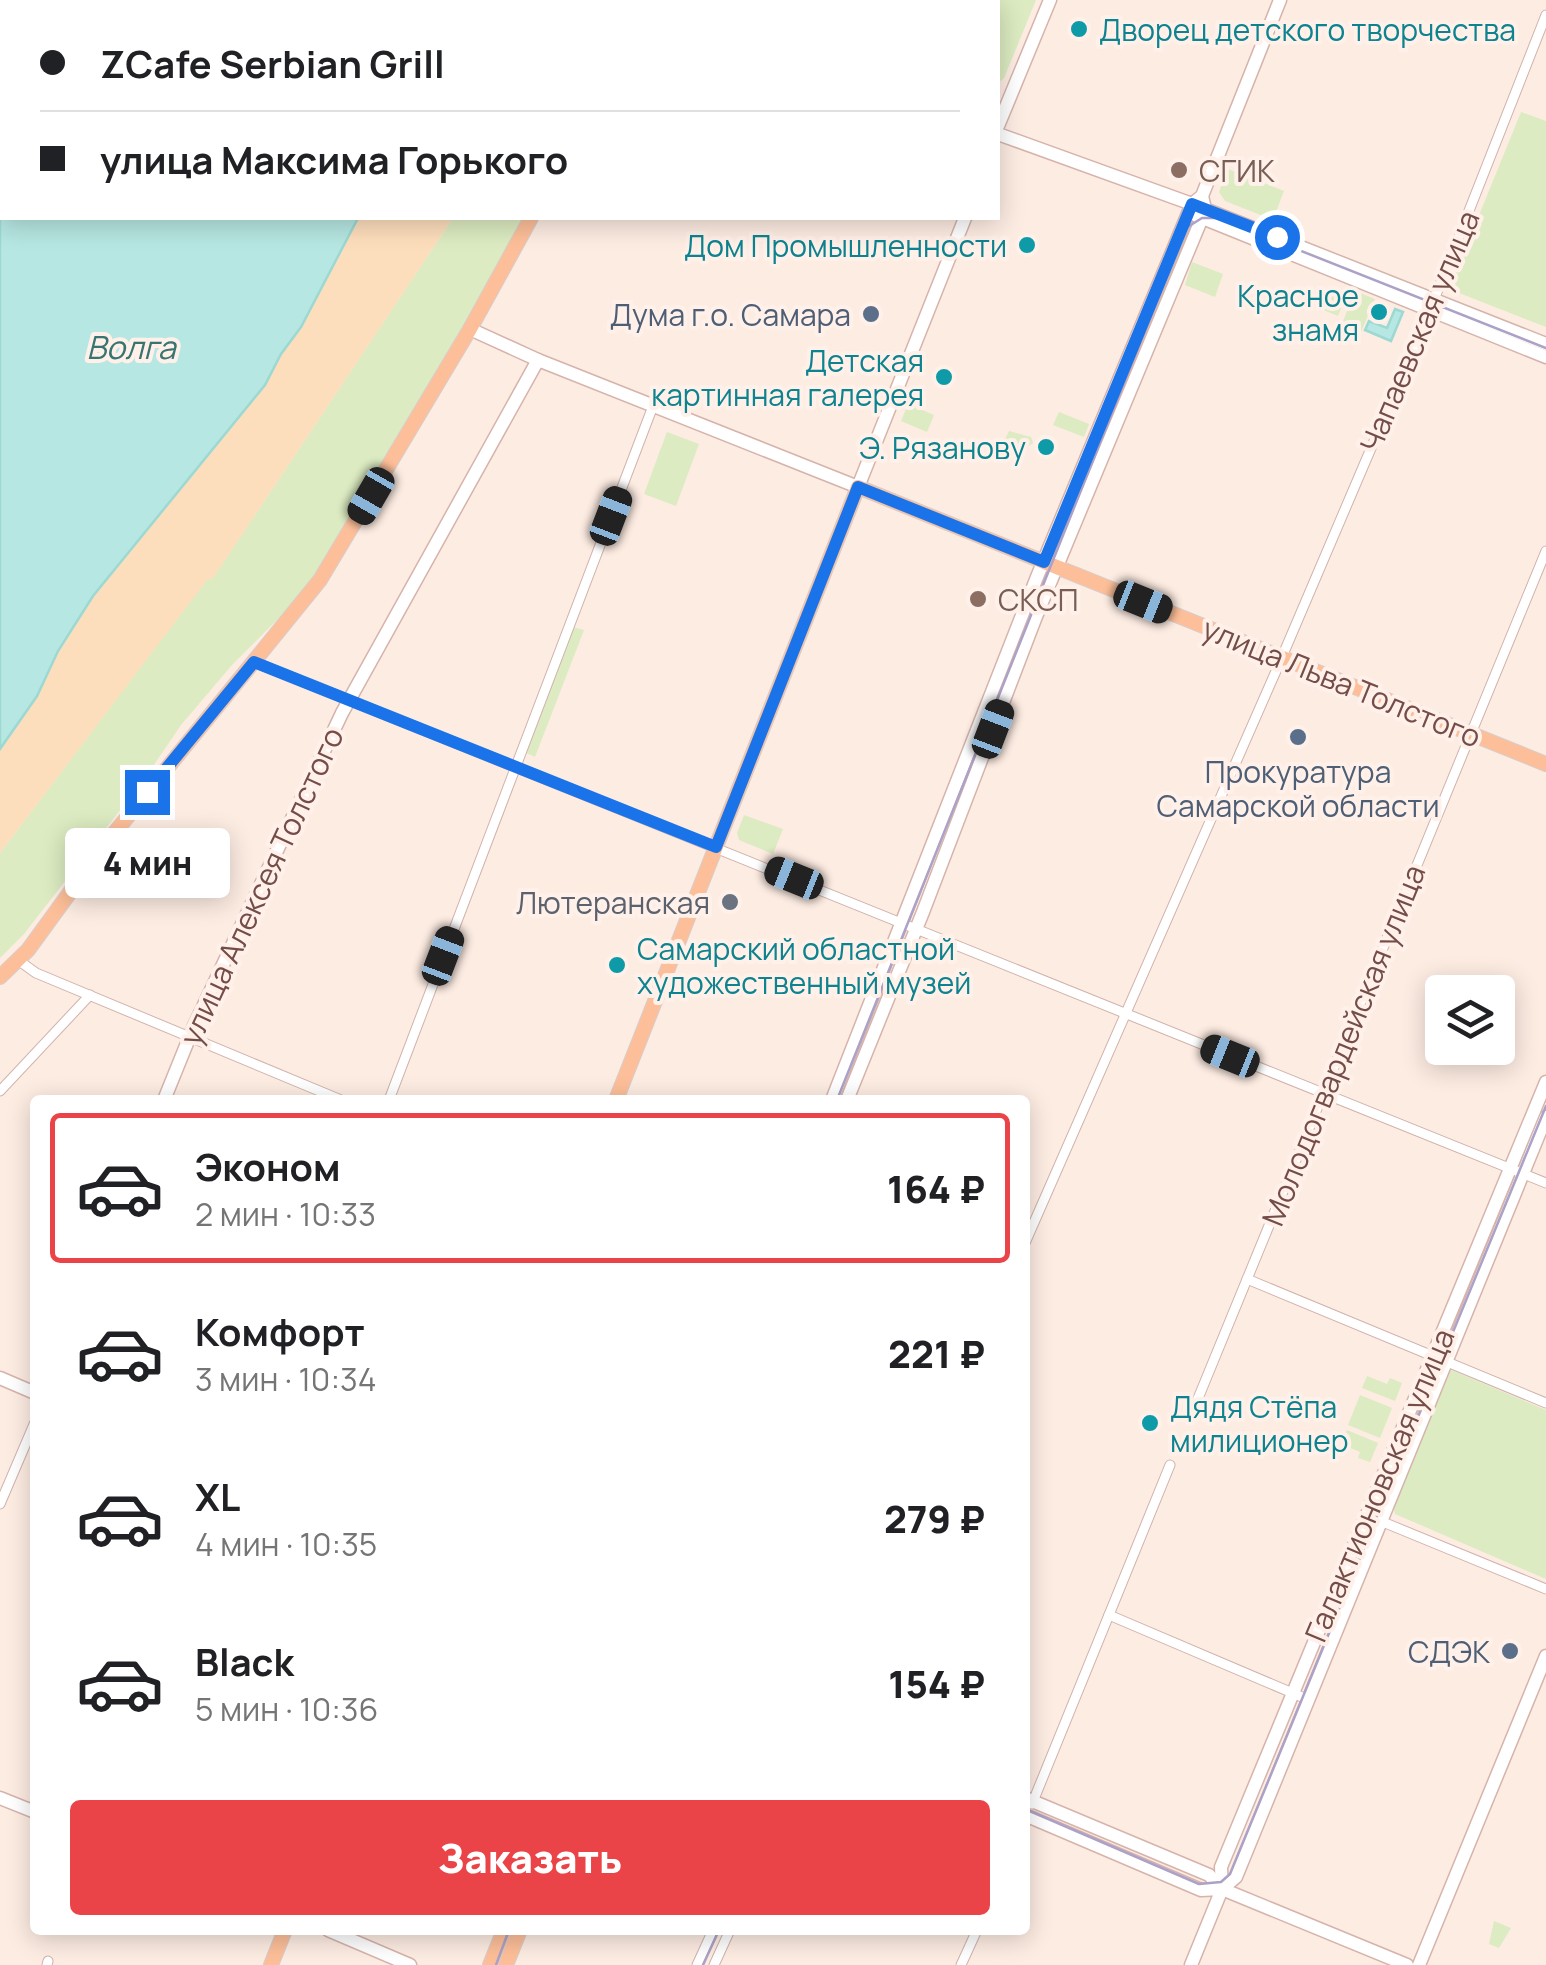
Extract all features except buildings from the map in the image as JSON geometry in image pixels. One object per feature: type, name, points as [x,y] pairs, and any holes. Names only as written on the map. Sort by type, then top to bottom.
[{"type":"main road","points":[[1000,121],[1050,0]]},
{"type":"main road","points":[[834,1095],[1280,0]]},
{"type":"main road","points":[[1000,135],[1198,208],[1546,357]]},
{"type":"main road","points":[[0,977],[18,960],[128,816],[320,580],[470,329],[530,220]]},
{"type":"main road","points":[[618,1095],[964,220]]},
{"type":"main road","points":[[1432,305],[1546,344]]},
{"type":"main road","name":"улица Льва Толстого","points":[[470,329],[538,360],[1546,764]]},
{"type":"main road","name":"улица Алексея Толстого","points":[[166,1095],[189,1036],[348,702],[538,360]]},
{"type":"main road","points":[[848,1095],[916,928],[1050,565]]},
{"type":"main road","name":"Галактионовская улица","points":[[1191,1965],[1222,1889],[1236,1877],[1382,1522],[1447,1360],[1546,1082]]},
{"type":"main road","name":"Галактионовская улица","points":[[1222,1889],[1220,1868],[1433,1354],[1516,1171],[1546,1117]]},
{"type":"main road","points":[[0,1378],[30,1390]]},
{"type":"main road","points":[[1419,1965],[1546,1656]]},
{"type":"main road","points":[[0,1798],[30,1810]]},
{"type":"main road","points":[[1030,1799],[1208,1875],[1222,1889],[1407,1965]]},
{"type":"main road","points":[[1030,1819],[1201,1890],[1222,1889]]},
{"type":"main road","points":[[271,1965],[283,1935]]},
{"type":"main road","points":[[340,1935],[410,1965]]},
{"type":"main road","points":[[490,1965],[502,1935]]},
{"type":"main road","points":[[506,1965],[518,1935]]},
{"type":"street","name":"Чапаевская улица","points":[[1030,1232],[1432,305],[1546,16]]},
{"type":"street","points":[[390,1095],[653,406]]},
{"type":"street","name":"Молодогвардейская улица","points":[[1190,1418],[1546,551]]},
{"type":"street","points":[[254,662],[1546,1183]]},
{"type":"street","points":[[18,960],[36,972],[329,1095]]},
{"type":"street","points":[[0,1091],[90,995]]},
{"type":"street","points":[[1247,1278],[1546,1402]]},
{"type":"street","points":[[0,1504],[30,1435]]},
{"type":"street","points":[[1030,1797],[1170,1464]]},
{"type":"street","points":[[1366,1516],[1546,1589]]},
{"type":"street","points":[[1109,1615],[1310,1700]]},
{"type":"street","points":[[697,1965],[711,1935]]},
{"type":"street","points":[[714,1965],[728,1935]]},
{"type":"street","points":[[961,1965],[974,1935]]},
{"type":"green space","points":[[1000,0],[1036,0],[1000,81]]},
{"type":"green space","points":[[1521,112],[1546,121],[1546,327],[1449,289]]},
{"type":"green space","points":[[1228,169],[1284,191],[1273,220],[1225,201],[1219,192]]},
{"type":"green space","points":[[452,220],[525,220],[304,593],[232,665],[181,725],[145,778],[24,934],[0,958],[0,853],[207,579],[213,578]]},
{"type":"green space","points":[[1192,262],[1223,274],[1215,297],[1185,285]]},
{"type":"green space","points":[[1323,289],[1345,298],[1338,316],[1316,307]]},
{"type":"green space","points":[[1355,291],[1375,299],[1361,332],[1342,324]]},
{"type":"green space","points":[[908,404],[934,415],[927,432],[901,421]]},
{"type":"green space","points":[[1059,412],[1089,424],[1084,437],[1053,425]]},
{"type":"green space","points":[[1009,431],[1031,437],[1033,443],[1027,447],[1010,441],[1002,459],[997,457]]},
{"type":"green space","points":[[667,432],[699,444],[676,506],[644,494]]},
{"type":"green space","points":[[573,627],[584,630],[535,757],[524,752]]},
{"type":"green space","points":[[744,815],[783,829],[773,854],[739,840],[737,833]]},
{"type":"green space","points":[[1451,1370],[1546,1410],[1546,1579],[1395,1514],[1393,1504]]},
{"type":"green space","points":[[1367,1376],[1387,1384],[1390,1378],[1402,1383],[1395,1401],[1362,1388]]},
{"type":"green space","points":[[1360,1395],[1392,1408],[1380,1438],[1348,1425]]},
{"type":"green space","points":[[1347,1430],[1378,1443],[1370,1462],[1358,1458],[1360,1452],[1341,1444]]},
{"type":"green space","points":[[1494,1921],[1511,1928],[1499,1948],[1489,1944]]},
{"type":"sand","points":[[357,220],[452,220],[213,578],[207,580],[0,853],[0,749],[37,696],[58,651],[93,596],[265,385],[301,327]]},
{"type":"water","name":"Волга","points":[[0,220],[357,220],[301,327],[265,385],[93,596],[58,651],[37,696],[0,749]]},
{"type":"water","points":[[1395,309],[1403,312],[1391,341],[1365,330],[1369,321],[1387,328]]},
{"type":"tram line","points":[[839,1095],[1186,228],[1202,218],[1218,218],[1546,348]]},
{"type":"tram line","points":[[1030,1811],[1199,1884],[1221,1882],[1230,1874],[1546,1106]]},
{"type":"tram line","points":[[496,1965],[507,1935]]},
{"type":"tram line","points":[[703,1965],[717,1935]]},
{"type":"place","name":"Дворец детского творчества","points":[[1079,29]]},
{"type":"place","name":"СГИК","points":[[1179,170]]},
{"type":"place","name":"Дом Промышленности","points":[[1027,245]]},
{"type":"place","name":"Красное знамя","points":[[1379,312]]},
{"type":"place","name":"Дума г.о. Самара","points":[[871,314]]},
{"type":"place","name":"Детская картинная галерея","points":[[944,377]]},
{"type":"place","name":"Э. Рязанову","points":[[1046,447]]},
{"type":"place","name":"СКСП","points":[[978,599]]},
{"type":"place","name":"Прокуратура Самарской области","points":[[1298,737]]},
{"type":"place","name":"Лютеранская","points":[[730,902]]},
{"type":"place","name":"Самарский областной художественный музей","points":[[617,965]]},
{"type":"place","name":"Дядя Стёпа милиционер","points":[[1150,1423]]},
{"type":"place","name":"СДЭК","points":[[1510,1651]]},
{"type":"route","points":[[147,792],[254,662],[716,847],[858,487],[1044,562],[1192,204],[1277,237]]}]
